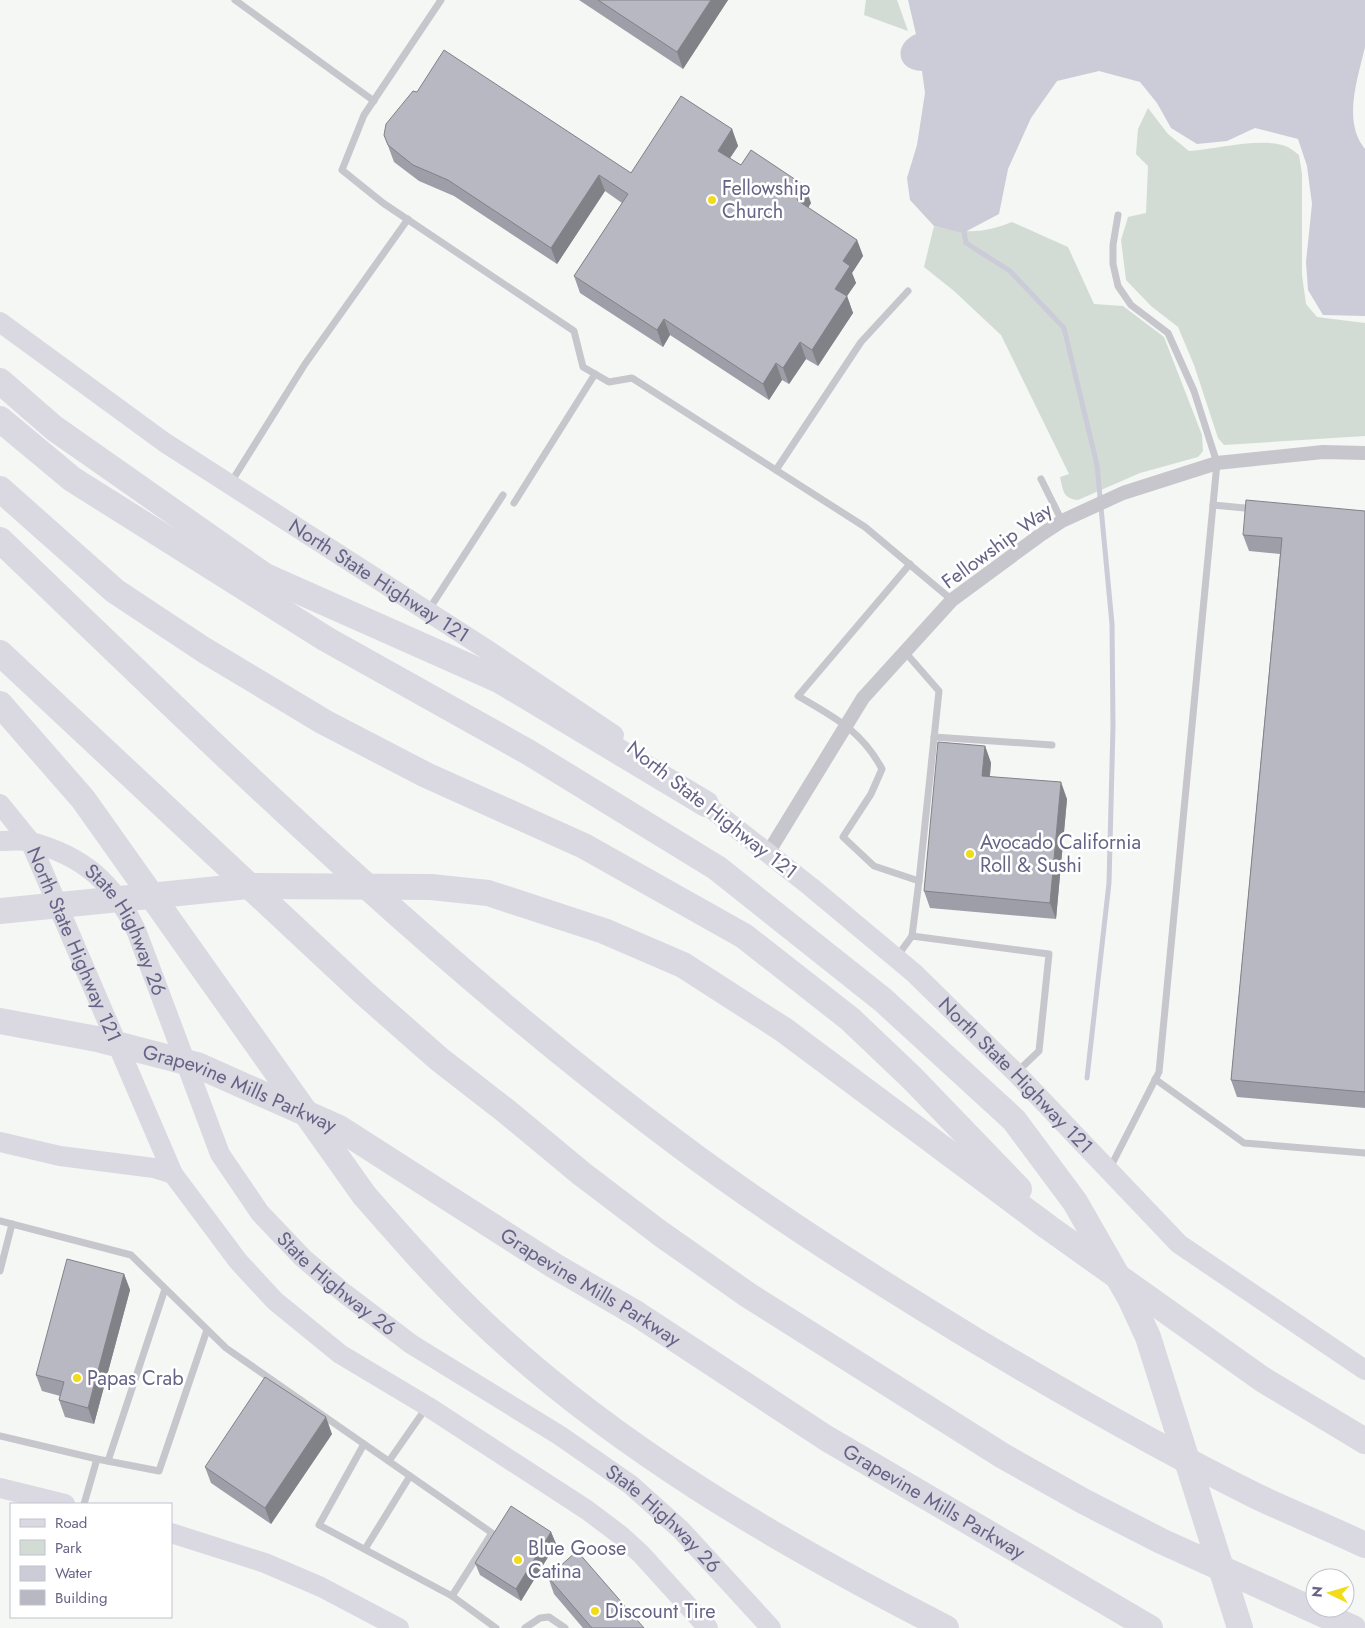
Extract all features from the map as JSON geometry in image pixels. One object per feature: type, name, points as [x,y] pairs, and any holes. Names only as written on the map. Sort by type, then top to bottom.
[{"type":"highway","points":[[0,381],[54,428],[265,576],[499,680],[706,804]]},
{"type":"highway","points":[[0,419],[72,478],[199,560],[326,639],[528,752],[717,868],[883,1000],[1014,1120],[1075,1202],[1130,1298],[1148,1336],[1240,1628]]},
{"type":"highway","points":[[0,489],[115,591],[204,650],[324,722],[426,775],[584,846],[744,936],[850,1019],[906,1072],[1070,1242]]},
{"type":"highway","points":[[0,540],[338,863],[590,1076],[680,1145],[757,1201],[914,1302],[1078,1401],[1256,1496],[1365,1545]]},
{"type":"highway","points":[[0,653],[364,994],[438,1059],[506,1111],[582,1174],[661,1234],[748,1295],[1003,1456],[1083,1501],[1161,1541],[1353,1628]]},
{"type":"highway","points":[[0,704],[83,800],[364,1195],[417,1256],[473,1313],[577,1401],[645,1452],[768,1532],[857,1582],[946,1628]]},
{"type":"highway","points":[[0,911],[248,886],[431,887],[488,893],[604,931],[683,965],[784,1030],[1070,1242],[1262,1379],[1365,1441]]},
{"type":"highway","name":"Grapevine Mills Parkway","points":[[0,1021],[97,1039],[197,1065],[339,1128],[553,1265],[637,1314],[826,1438],[1150,1628]]},
{"type":"main road","name":"North State Highway 121","points":[[0,322],[104,400],[622,740],[706,804],[896,958],[1016,1073],[1179,1244],[1365,1370]]},
{"type":"main road","name":"North State Highway 121","points":[[0,804],[30,841],[174,1174]]},
{"type":"main road","points":[[0,841],[30,841]]},
{"type":"main road","name":"State Highway 26","points":[[30,841],[79,861],[98,874],[126,909],[143,948],[220,1154],[260,1213],[303,1258],[344,1293],[411,1344],[559,1435],[631,1485],[681,1530],[771,1628]]},
{"type":"main road","points":[[0,1142],[60,1156],[154,1168],[174,1174]]},
{"type":"main road","name":"State Highway 26","points":[[174,1174],[238,1261],[275,1301],[340,1354],[427,1406],[587,1510],[619,1534],[653,1567],[708,1628]]},
{"type":"main road","points":[[0,1488],[61,1503]]},
{"type":"main road","points":[[172,1533],[265,1563],[321,1587],[399,1628]]},
{"type":"street","name":"Fellowship Way","points":[[768,853],[863,698],[952,600],[1062,521],[1123,493],[1217,463],[1323,452],[1365,453]]},
{"type":"lane","points":[[234,0],[374,101]]},
{"type":"lane","points":[[442,0],[364,115],[342,170],[408,220],[574,331],[583,367],[609,382],[632,378],[865,527],[952,600]]},
{"type":"lane","points":[[1109,1170],[1159,1072],[1217,463],[1194,391],[1168,333],[1131,305],[1118,286],[1113,264],[1113,245],[1118,215]]},
{"type":"lane","points":[[230,484],[305,364],[408,220]]},
{"type":"lane","points":[[776,470],[861,342],[908,291]]},
{"type":"lane","points":[[514,503],[595,374]]},
{"type":"lane","points":[[1041,479],[1062,521]]},
{"type":"lane","points":[[428,611],[503,495]]},
{"type":"lane","points":[[1213,505],[1260,509]]},
{"type":"lane","points":[[910,564],[798,696],[847,725],[873,751],[882,768],[871,794],[843,837],[874,866],[919,881]]},
{"type":"lane","points":[[896,958],[912,936],[939,692],[905,652]]},
{"type":"lane","points":[[934,737],[1052,744]]},
{"type":"lane","points":[[912,936],[1049,954],[1039,1050],[1016,1073]]},
{"type":"lane","points":[[1155,1079],[1244,1143],[1365,1153]]},
{"type":"lane","points":[[0,1221],[131,1255],[226,1348],[492,1533],[452,1596]]},
{"type":"lane","points":[[0,1272],[12,1224]]},
{"type":"lane","points":[[108,1461],[165,1289]]},
{"type":"lane","points":[[0,1436],[97,1459],[159,1471],[207,1330]]},
{"type":"lane","points":[[389,1461],[427,1406]]},
{"type":"lane","points":[[364,1444],[319,1525],[452,1596],[496,1628]]},
{"type":"lane","points":[[84,1503],[97,1459]]},
{"type":"lane","points":[[365,1549],[410,1476]]},
{"type":"lane","points":[[524,1628],[540,1618],[549,1617],[565,1628]]},
{"type":"green space","points":[[866,0],[897,0],[908,31],[864,15]]},
{"type":"green space","points":[[1148,108],[1168,134],[1189,151],[1272,143],[1291,149],[1299,155],[1302,174],[1302,275],[1306,304],[1317,317],[1365,323],[1365,436],[1224,445],[1218,438],[1194,365],[1178,327],[1151,306],[1126,280],[1121,240],[1128,217],[1146,213],[1148,166],[1136,154],[1138,129]]},
{"type":"green space","points":[[1012,222],[1068,247],[1094,304],[1123,306],[1164,337],[1202,435],[1203,451],[1198,457],[1140,473],[1078,500],[1069,498],[1064,493],[1060,477],[1069,474],[1001,335],[954,291],[924,267],[934,226],[973,231],[991,229]]},
{"type":"water","points":[[908,0],[1365,0],[1365,47],[1356,86],[1353,113],[1354,126],[1358,138],[1365,149],[1365,316],[1323,315],[1308,290],[1306,262],[1312,204],[1307,166],[1298,139],[1255,128],[1227,141],[1197,144],[1171,128],[1157,103],[1140,82],[1099,71],[1057,81],[1031,118],[1008,169],[999,214],[963,233],[934,226],[910,200],[907,178],[917,145],[925,93],[922,71],[913,70],[907,66],[901,56],[904,44],[916,34]]},
{"type":"building","points":[[598,0],[711,0],[677,52]]},
{"type":"building","name":"Fellowship Church","points":[[444,50],[631,173],[681,96],[732,129],[718,151],[741,165],[751,150],[805,186],[797,200],[857,240],[843,261],[850,266],[835,289],[847,296],[812,350],[800,342],[783,368],[776,363],[763,384],[664,319],[657,330],[574,276],[628,194],[599,175],[551,248],[448,180],[413,165],[388,145],[384,135],[386,124],[413,91],[417,92]]},
{"type":"building","points":[[1246,500],[1365,511],[1365,1092],[1231,1080],[1282,538],[1243,535]]},
{"type":"building","points":[[938,742],[985,746],[982,776],[1061,782],[1050,903],[924,891]]},
{"type":"building","points":[[67,1259],[124,1274],[88,1408],[59,1400],[64,1382],[36,1375]]},
{"type":"building","points":[[265,1377],[326,1417],[265,1508],[205,1467]]},
{"type":"building","name":"Blue Goose Catina","points":[[511,1506],[551,1532],[516,1589],[475,1563]]},
{"type":"building","name":"Discount Tire","points":[[577,1551],[644,1628],[592,1628],[548,1577]]},
{"type":"waterway","points":[[963,226],[966,243],[1010,271],[1064,328],[1097,465],[1112,624],[1113,726],[1109,883],[1087,1078]]},
{"type":"place","name":"Fellowship Church","points":[[712,200]]},
{"type":"place","name":"Avocado California Roll & Sushi","points":[[970,854]]},
{"type":"place","name":"Papas Crab","points":[[77,1378]]},
{"type":"place","name":"Blue Goose Catina","points":[[518,1560]]},
{"type":"place","name":"Discount Tire","points":[[595,1611]]}]
